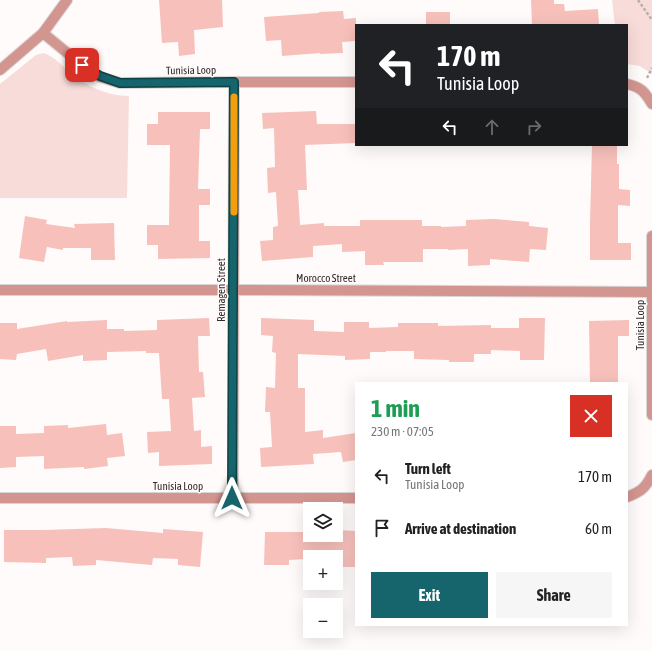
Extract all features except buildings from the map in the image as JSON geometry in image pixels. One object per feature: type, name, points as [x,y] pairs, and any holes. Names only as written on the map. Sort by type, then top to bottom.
[{"type":"street","points":[[0,70],[43,33],[67,0]]},
{"type":"street","name":"Tunisia Loop","points":[[43,33],[94,73],[120,83],[355,82]]},
{"type":"street","name":"Remagen Street","points":[[232,498],[234,82]]},
{"type":"street","points":[[628,84],[636,86],[647,94],[652,104]]},
{"type":"street","name":"Tunisia Loop","points":[[652,236],[652,415]]},
{"type":"street","name":"Morocco Street","points":[[0,290],[652,292]]},
{"type":"street","points":[[628,497],[638,492],[648,484],[652,475]]},
{"type":"street","name":"Tunisia Loop","points":[[0,498],[355,498]]},
{"type":"path","points":[[638,0],[652,20]]},
{"type":"shaded area","points":[[612,0],[652,0],[652,74],[640,66],[628,64],[628,24],[615,24]]},
{"type":"shaded area","points":[[44,53],[55,59],[69,72],[90,86],[112,94],[129,96],[127,198],[0,198],[0,84],[36,55]]},
{"type":"slow traffic","points":[[234,97],[234,212]]},
{"type":"route","points":[[82,65],[100,76],[120,83],[234,82],[232,498]]}]
